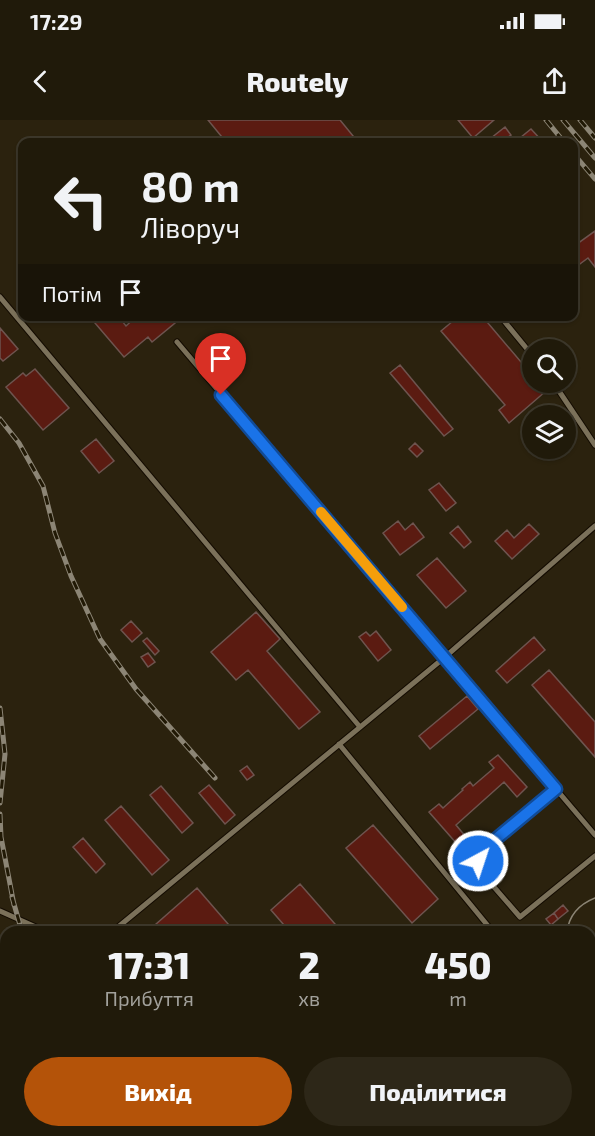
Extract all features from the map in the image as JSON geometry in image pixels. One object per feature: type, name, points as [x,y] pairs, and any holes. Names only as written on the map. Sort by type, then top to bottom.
[{"type":"lane","points":[[0,297],[18,318]]},
{"type":"lane","points":[[20,321],[360,727]]},
{"type":"lane","points":[[504,321],[522,343]]},
{"type":"lane","points":[[177,342],[595,835]]},
{"type":"lane","points":[[560,393],[595,445]]},
{"type":"lane","points":[[119,926],[445,657],[595,526]]},
{"type":"lane","points":[[339,744],[488,926]]},
{"type":"lane","points":[[556,789],[479,853],[478,861],[481,872],[520,916],[595,856]]},
{"type":"lane","points":[[0,911],[34,926]]},
{"type":"building","points":[[208,120],[340,120],[355,138],[223,138]]},
{"type":"building","points":[[458,120],[494,120],[473,138]]},
{"type":"building","points":[[505,127],[511,135],[507,138],[491,138]]},
{"type":"building","points":[[531,129],[539,138],[520,138]]},
{"type":"building","points":[[595,231],[595,267],[588,258],[578,265],[578,243]]},
{"type":"building","points":[[93,321],[122,321],[126,326],[132,321],[174,321],[175,323],[152,342],[148,337],[124,357]]},
{"type":"building","points":[[453,321],[486,321],[522,363],[522,393],[544,393],[530,405],[522,405],[522,412],[509,423],[499,410],[505,405],[441,331]]},
{"type":"building","points":[[0,328],[18,349],[3,361],[0,358]]},
{"type":"building","points":[[400,365],[453,429],[444,436],[390,373]]},
{"type":"building","points":[[35,369],[69,408],[43,430],[6,387],[23,373],[26,376]]},
{"type":"building","points":[[96,439],[114,461],[99,473],[81,451]]},
{"type":"building","points":[[415,443],[423,451],[417,457],[409,449]]},
{"type":"building","points":[[439,483],[456,503],[446,511],[429,490]]},
{"type":"building","points":[[398,521],[405,530],[413,523],[424,537],[400,555],[383,533]]},
{"type":"building","points":[[529,524],[539,534],[512,559],[495,541],[507,530],[514,538]]},
{"type":"building","points":[[458,526],[471,542],[464,548],[450,533]]},
{"type":"building","points":[[437,558],[466,591],[446,608],[417,575]]},
{"type":"building","points":[[256,612],[280,639],[267,651],[320,712],[299,729],[248,670],[236,680],[211,652]]},
{"type":"building","points":[[131,621],[142,633],[132,642],[121,630]]},
{"type":"building","points":[[376,631],[391,650],[378,661],[359,637],[366,632],[370,636]]},
{"type":"building","points":[[534,637],[545,650],[507,683],[496,671]]},
{"type":"building","points":[[147,638],[159,651],[155,655],[143,641]]},
{"type":"building","points":[[148,653],[155,662],[148,667],[141,657]]},
{"type":"building","points":[[549,670],[595,722],[595,757],[532,685]]},
{"type":"building","points":[[467,696],[478,709],[430,749],[419,736]]},
{"type":"building","points":[[498,755],[527,787],[517,797],[504,782],[456,825],[466,837],[457,844],[429,812],[439,804],[443,808],[470,782],[473,786],[494,768],[489,762]]},
{"type":"building","points":[[247,766],[254,775],[247,780],[240,771]]},
{"type":"building","points":[[209,785],[235,815],[225,824],[199,793]]},
{"type":"building","points":[[161,786],[193,823],[182,833],[150,795]]},
{"type":"building","points":[[121,806],[169,860],[152,875],[105,820]]},
{"type":"building","points":[[373,825],[438,899],[412,923],[346,848]]},
{"type":"building","points":[[83,838],[105,864],[96,873],[73,847]]},
{"type":"building","points":[[300,884],[337,926],[285,926],[271,910]]},
{"type":"building","points":[[197,888],[230,926],[154,926]]},
{"type":"building","points":[[563,905],[568,911],[558,919],[554,913]]},
{"type":"building","points":[[554,913],[558,919],[551,925],[546,919]]},
{"type":"tram line","points":[[568,926],[576,911],[595,898]]},
{"type":"railway","points":[[546,120],[561,138]]},
{"type":"railway","points":[[563,120],[595,158]]},
{"type":"railway","points":[[580,120],[595,138]]},
{"type":"railway","points":[[578,159],[595,179]]},
{"type":"railway","points":[[0,419],[19,443],[43,486],[55,533],[71,576],[100,639],[136,689],[215,778]]},
{"type":"railway","points":[[0,708],[5,754],[0,803]]},
{"type":"railway","points":[[0,814],[1,837],[14,905]]},
{"type":"railway","points":[[12,897],[20,926]]},
{"type":"slow traffic","points":[[321,512],[402,607]]},
{"type":"route","points":[[221,395],[556,789],[479,853],[478,861]]}]
